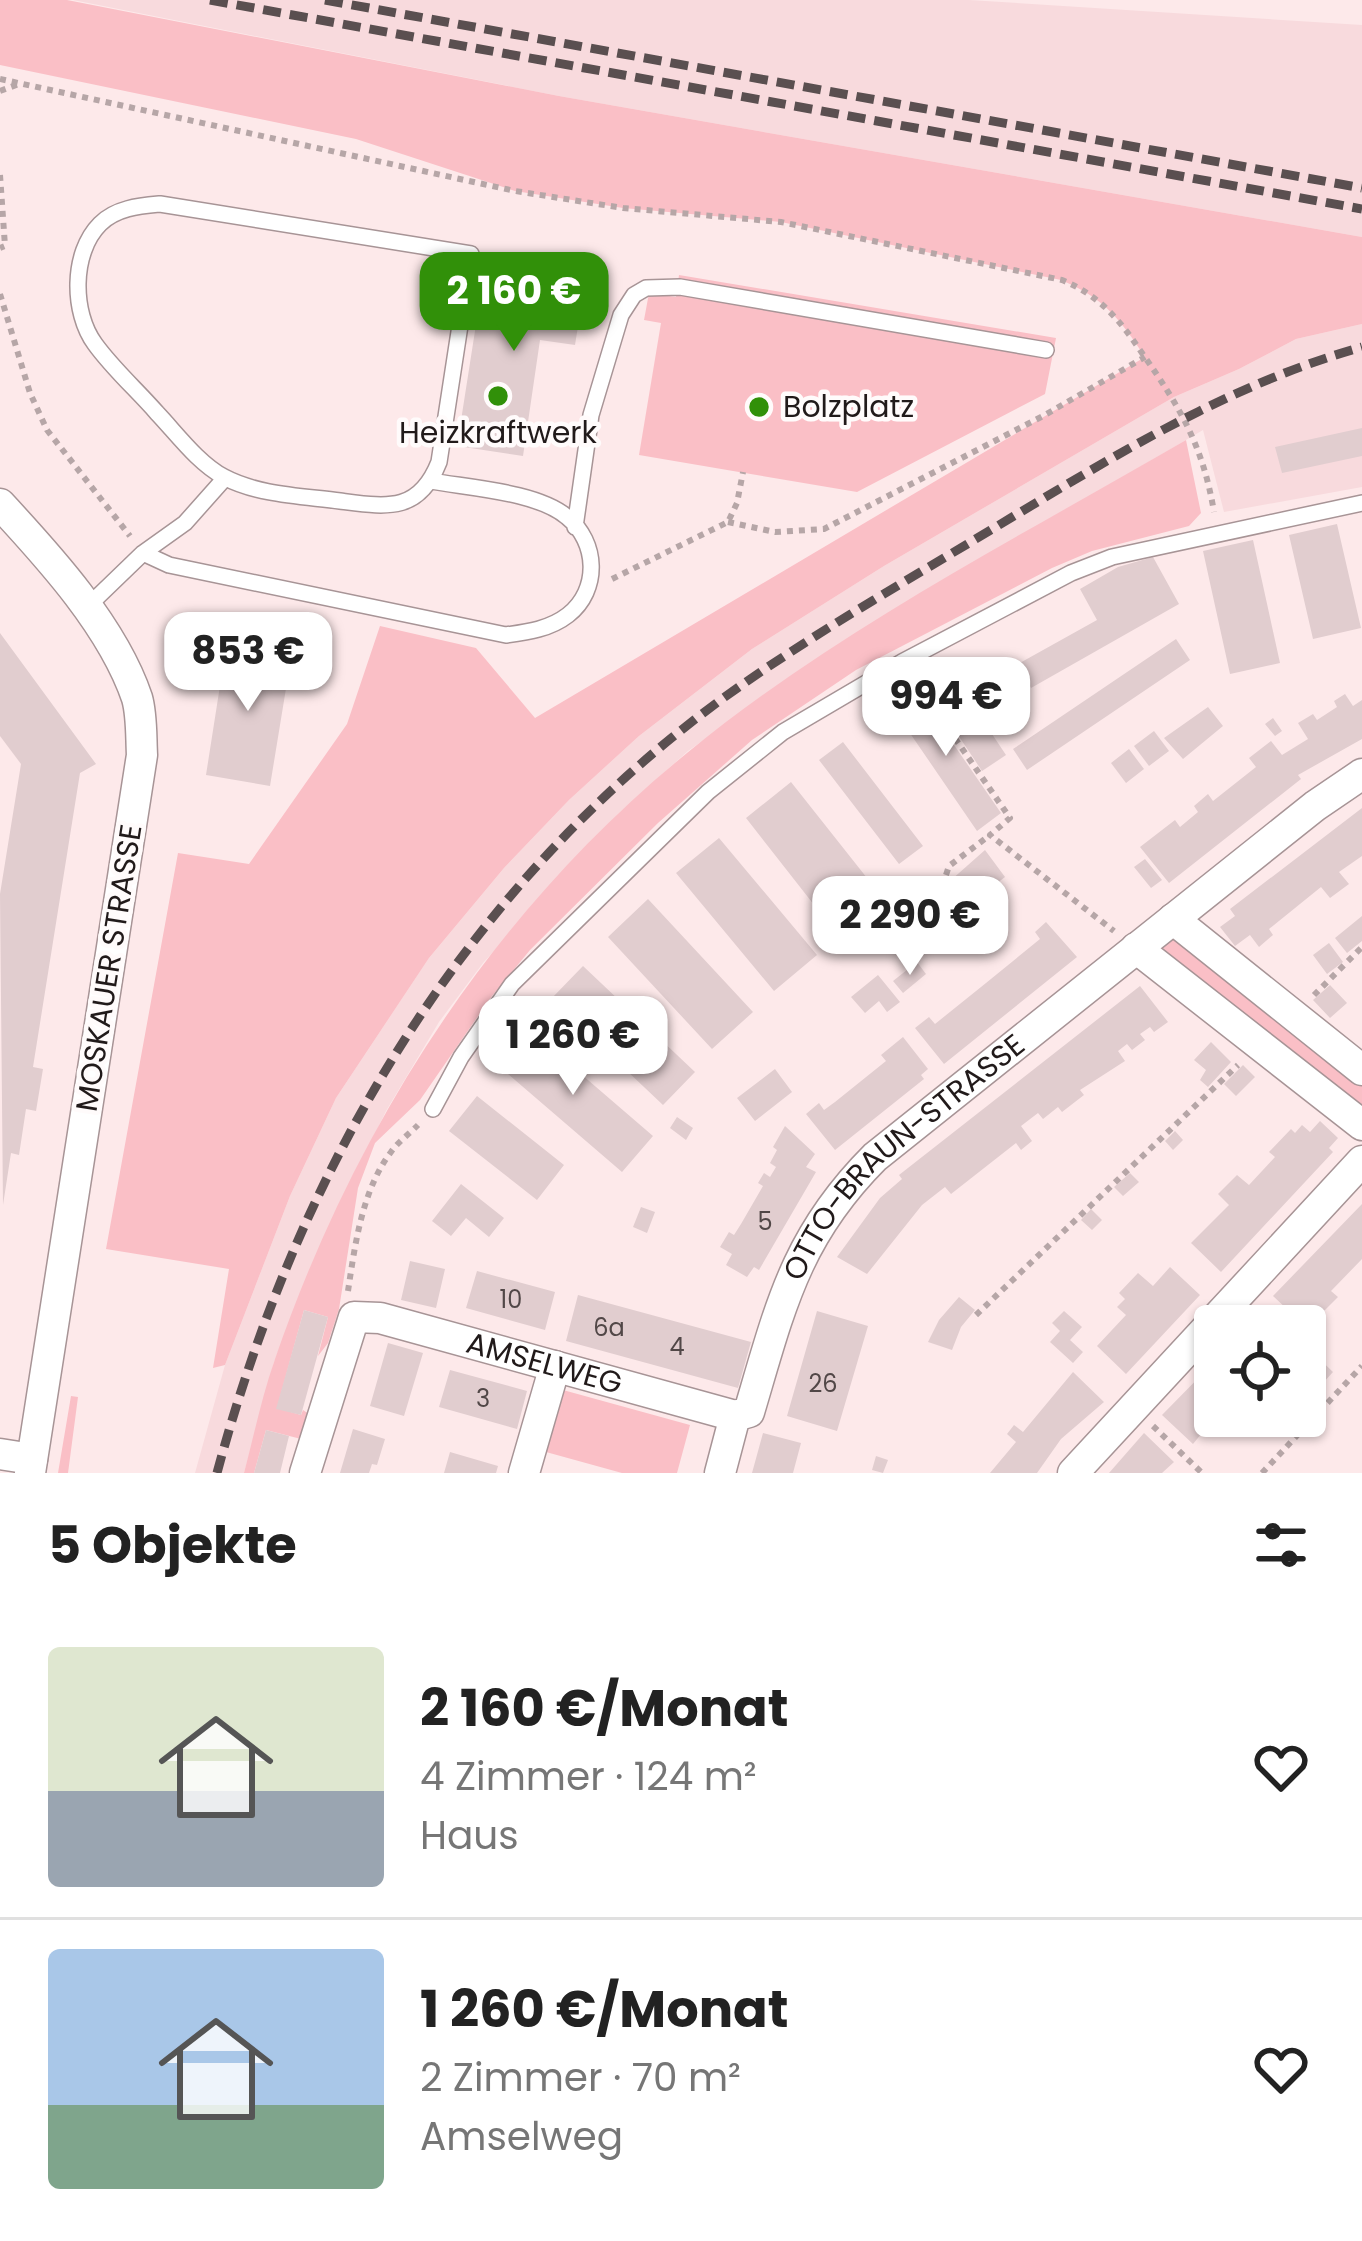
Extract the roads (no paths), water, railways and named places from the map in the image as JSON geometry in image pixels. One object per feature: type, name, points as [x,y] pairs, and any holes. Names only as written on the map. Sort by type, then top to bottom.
[{"type":"street","name":"MOSKAUER STRASSE","points":[[0,504],[53,562],[106,638],[138,700],[142,755],[31,1466]]},
{"type":"street","name":"OTTO-BRAUN-STRASSE","points":[[720,1473],[735,1416],[749,1412],[785,1288],[810,1236],[841,1192],[875,1157],[1136,948],[1315,806],[1362,775]]},
{"type":"street","points":[[1173,919],[1362,1070]]},
{"type":"street","points":[[1136,948],[1362,1125]]},
{"type":"street","points":[[1073,1473],[1362,1161]]},
{"type":"street","name":"AMSELWEG","points":[[305,1473],[354,1317],[380,1318],[735,1416]]},
{"type":"street","points":[[524,1473],[555,1366]]},
{"type":"street","points":[[0,1454],[31,1466]]},
{"type":"lane","points":[[160,204],[471,254],[439,462],[431,481],[416,497],[399,505],[373,505],[269,492],[225,478],[208,466],[108,358],[82,320],[78,285],[82,255],[99,224],[125,208],[160,204]]},
{"type":"lane","points":[[575,527],[591,415],[621,315],[634,295],[646,288],[680,287],[1046,350]]},
{"type":"lane","points":[[86,608],[143,553],[184,523],[225,478]]},
{"type":"lane","points":[[143,553],[169,565],[506,634],[539,631],[569,615],[588,592],[593,565],[586,540],[569,518],[542,502],[431,481]]},
{"type":"lane","points":[[433,1109],[461,1057],[512,984],[708,792],[783,732],[902,662],[1071,573],[1112,557],[1362,503]]},
{"type":"railway","points":[[210,0],[1362,209]]},
{"type":"railway","points":[[325,0],[1362,188]]},
{"type":"railway","points":[[217,1473],[252,1360],[294,1250],[344,1144],[403,1042],[470,947],[545,857],[629,774],[783,657],[1068,484],[1162,430],[1259,383],[1362,347]]},
{"type":"place","name":"Heizkraftwerk","points":[[498,396]]},
{"type":"place","name":"Bolzplatz","points":[[759,407]]}]
